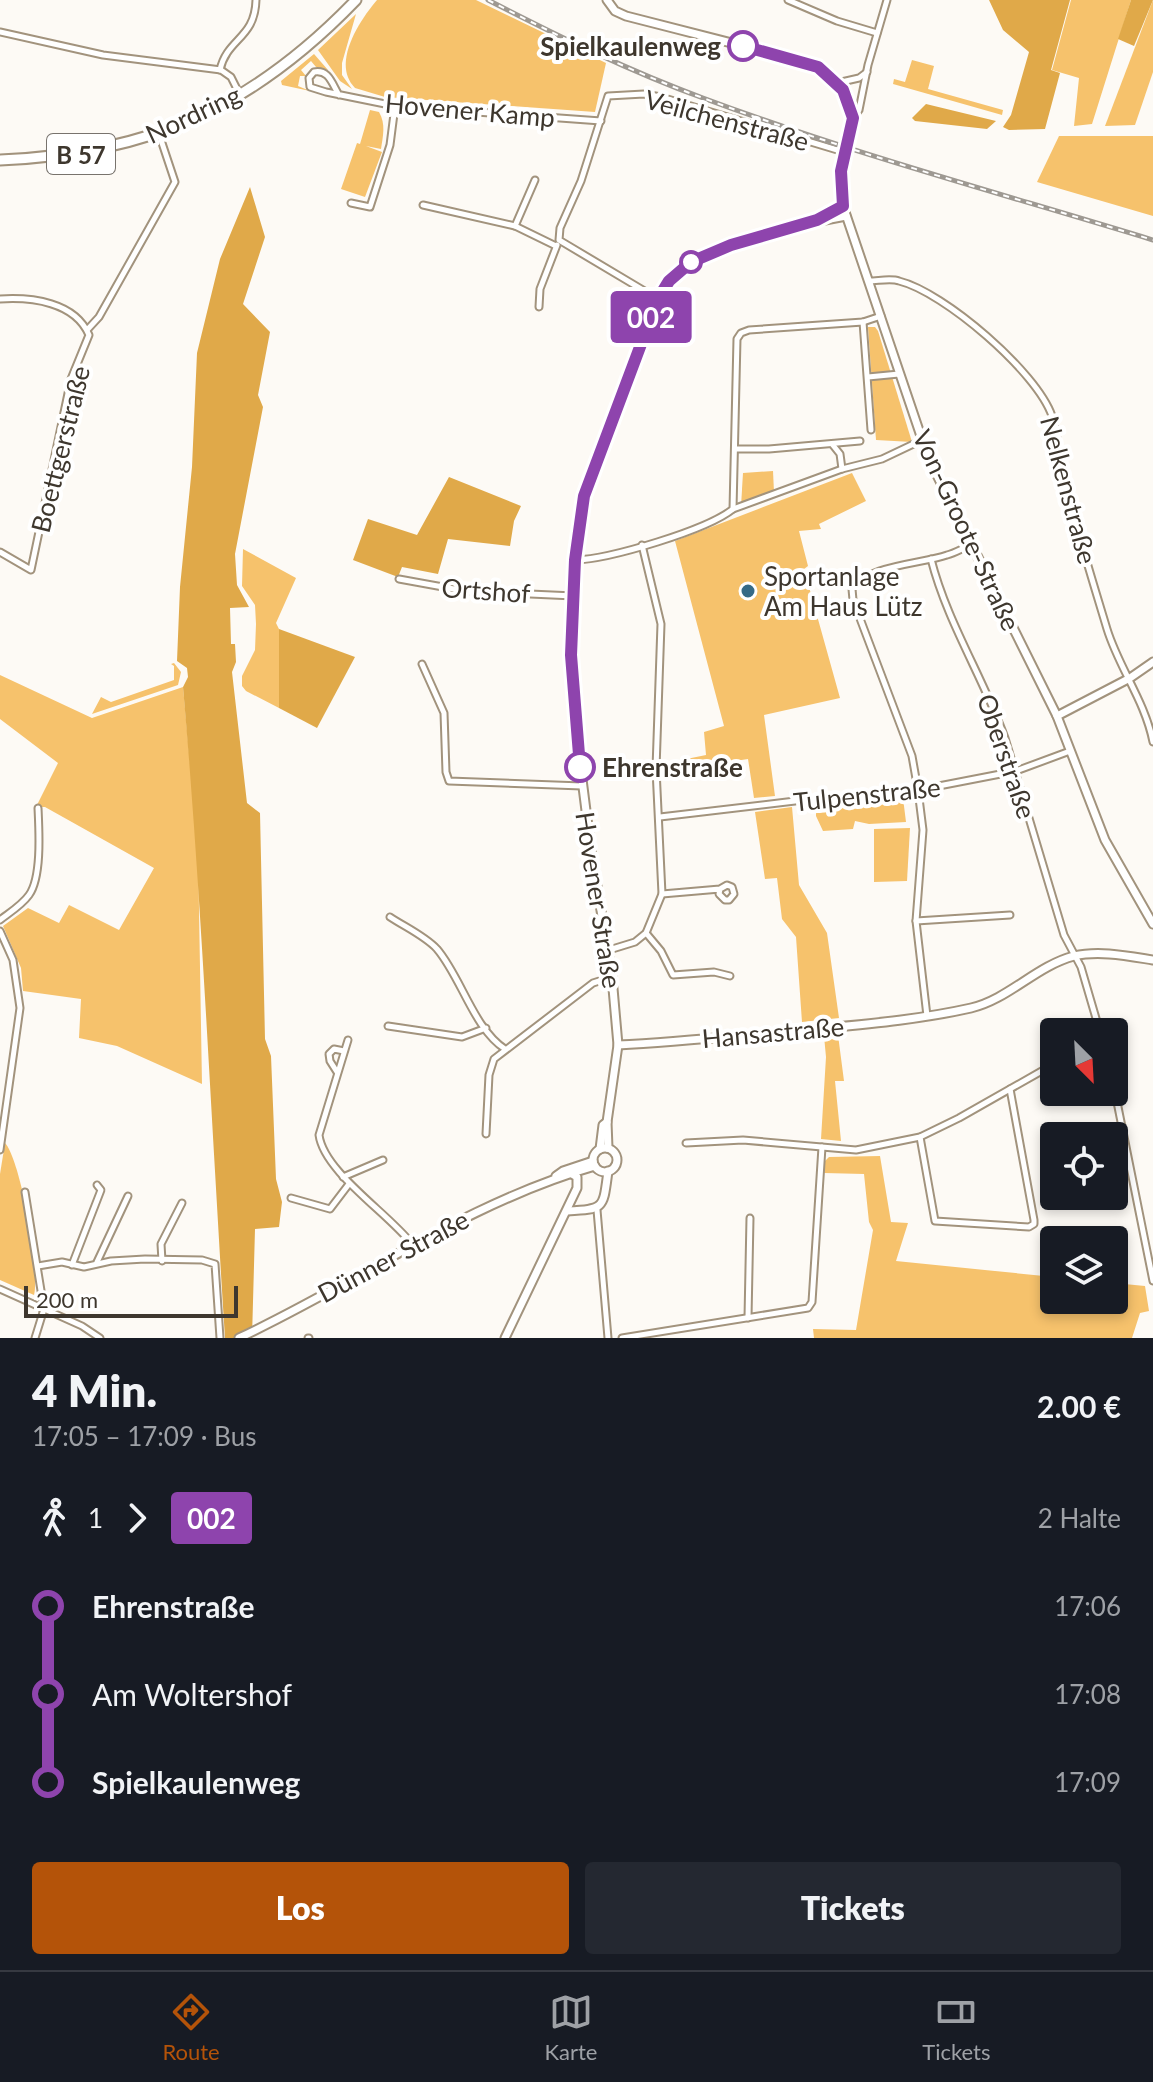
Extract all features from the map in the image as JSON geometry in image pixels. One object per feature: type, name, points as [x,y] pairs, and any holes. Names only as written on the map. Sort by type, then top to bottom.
[{"type":"main road","name":"Nordring","points":[[0,160],[80,154],[159,134],[201,115],[273,73],[311,44],[356,0]]},
{"type":"street","points":[[220,70],[226,53],[252,24],[256,0]]},
{"type":"street","points":[[607,0],[615,11],[626,16],[818,67],[843,90],[853,118]]},
{"type":"street","points":[[788,0],[837,21],[877,33]]},
{"type":"street","points":[[853,118],[859,110],[887,0]]},
{"type":"street","points":[[0,32],[103,55],[220,70],[231,77],[239,94]]},
{"type":"street","name":"Hovener Kamp","points":[[339,95],[328,75],[318,71],[311,75],[308,82],[310,87],[339,95],[395,106],[601,121]]},
{"type":"street","points":[[837,83],[859,78],[867,71]]},
{"type":"street","name":"Veilchenstraße","points":[[601,121],[608,96],[644,94],[844,152]]},
{"type":"street","points":[[351,203],[370,207],[390,145],[395,106]]},
{"type":"street","name":"Von-Groote-Straße","points":[[853,118],[844,152],[843,206],[922,440],[1057,716],[1105,840],[1153,924]]},
{"type":"street","points":[[539,307],[540,289],[560,228],[581,181],[601,121]]},
{"type":"street","name":"Boettgerstraße","points":[[87,330],[99,317],[175,182],[159,134]]},
{"type":"street","points":[[515,226],[535,180]]},
{"type":"street","points":[[423,205],[515,226],[557,243],[658,299]]},
{"type":"street","name":"Hovener Straße","points":[[817,220],[843,206]]},
{"type":"street","name":"Hovener Straße","points":[[604,1148],[603,1125],[607,1122],[618,1045],[609,950],[596,886],[582,786],[571,668],[575,560],[584,496],[658,299],[669,281],[691,262],[731,245],[817,220],[846,216]]},
{"type":"street","name":"Nelkenstraße","points":[[869,281],[899,280],[932,297],[983,332],[1042,398],[1052,415],[1063,475],[1106,626],[1147,718],[1153,742]]},
{"type":"street","name":"Boettgerstraße","points":[[0,299],[39,300],[80,320],[87,330],[88,343],[71,379],[31,570],[0,552]]},
{"type":"street","points":[[733,509],[737,339],[741,333],[863,322],[881,316]]},
{"type":"street","points":[[863,322],[871,430]]},
{"type":"street","points":[[868,377],[899,374]]},
{"type":"street","points":[[575,560],[588,560],[642,545],[723,517],[733,509],[842,469],[882,459],[922,440]]},
{"type":"street","points":[[735,449],[860,441]]},
{"type":"street","points":[[832,444],[840,454],[842,469]]},
{"type":"street","points":[[609,950],[635,942],[646,933],[662,894],[656,769],[661,624],[642,545]]},
{"type":"street","points":[[927,1016],[916,921],[923,830],[918,790],[912,756],[853,600],[852,589],[856,583],[886,569],[931,559],[971,545]]},
{"type":"street","name":"Oberstraße","points":[[931,559],[963,645],[994,706],[1064,935],[1081,967],[1096,1018]]},
{"type":"street","name":"Ortshof","points":[[399,579],[465,591],[574,596]]},
{"type":"street","points":[[1057,716],[1130,678],[1153,662]]},
{"type":"street","points":[[422,664],[444,713],[449,781],[582,786]]},
{"type":"street","name":"Tulpenstraße","points":[[660,817],[918,790],[1016,771],[1070,751]]},
{"type":"street","points":[[0,920],[28,896],[34,885],[39,841],[38,808]]},
{"type":"street","points":[[662,894],[720,889]]},
{"type":"street","points":[[916,921],[1010,915]]},
{"type":"street","points":[[390,917],[439,951],[486,1028],[497,1044],[505,1049]]},
{"type":"street","points":[[0,931],[13,960],[19,992],[18,1022],[4,1098],[0,1150]]},
{"type":"street","points":[[646,933],[661,951],[673,975],[714,972],[730,976]]},
{"type":"street","name":"Hansastraße","points":[[618,1045],[927,1016],[995,1000],[1049,967],[1075,956],[1120,955],[1153,960]]},
{"type":"street","points":[[486,1134],[489,1075],[494,1059],[593,983],[612,977]]},
{"type":"street","points":[[388,1026],[462,1037],[486,1028]]},
{"type":"street","points":[[348,1040],[319,1135],[321,1145],[349,1184],[398,1225],[412,1244]]},
{"type":"street","points":[[337,1072],[329,1054],[334,1049],[344,1051]]},
{"type":"street","points":[[686,1143],[743,1140],[856,1150],[920,1137],[1040,1072]]},
{"type":"street","points":[[920,1137],[935,1221],[1029,1227],[1034,1220],[1010,1089]]},
{"type":"street","points":[[1118,1106],[1153,1281]]},
{"type":"street","points":[[622,1338],[808,1308],[812,1302],[822,1147]]},
{"type":"street","points":[[567,1211],[597,1210],[602,1205],[596,1151],[604,1148],[614,1152],[617,1161],[599,1167]]},
{"type":"street","points":[[343,1177],[383,1160]]},
{"type":"street","name":"Dünner Straße","points":[[239,1338],[469,1215],[551,1180],[599,1167]]},
{"type":"street","name":"Dünner Straße","points":[[551,1180],[563,1171],[599,1167]]},
{"type":"street","points":[[505,1338],[567,1211],[578,1180],[572,1174]]},
{"type":"street","points":[[291,1198],[330,1209],[349,1184]]},
{"type":"street","points":[[72,1265],[101,1190],[97,1185]]},
{"type":"street","points":[[25,1192],[44,1309],[35,1338]]},
{"type":"street","points":[[96,1263],[128,1196]]},
{"type":"street","points":[[162,1261],[161,1244],[182,1203]]},
{"type":"street","points":[[597,1210],[608,1338]]},
{"type":"street","points":[[748,1318],[750,1218]]},
{"type":"street","points":[[38,1266],[62,1262],[84,1267],[96,1263],[145,1259],[202,1260],[215,1264],[220,1338]]},
{"type":"street","points":[[0,1289],[82,1326],[100,1338]]},
{"type":"shaded area","points":[[377,0],[476,0],[606,63],[595,112],[385,97],[355,88],[348,78],[346,67],[350,43]]},
{"type":"shaded area","points":[[989,0],[1070,0],[1051,70],[1060,73],[1045,129],[1009,130],[1003,127],[1011,115],[1029,52],[1003,30]]},
{"type":"shaded area","points":[[1071,0],[1131,0],[1092,124],[1074,126],[1079,78],[1052,70]]},
{"type":"shaded area","points":[[1131,0],[1153,0],[1134,46],[1118,39]]},
{"type":"shaded area","points":[[1153,0],[1153,72],[1135,125],[1105,126]]},
{"type":"shaded area","points":[[356,14],[342,63],[342,75],[352,89],[340,81],[318,50]]},
{"type":"shaded area","points":[[314,54],[328,70],[316,67],[311,61],[301,70],[306,76],[300,76],[298,86],[310,91],[282,85],[281,81]]},
{"type":"shaded area","points":[[912,60],[934,66],[928,89],[1003,110],[1002,115],[893,84],[894,79],[905,82]]},
{"type":"shaded area","points":[[926,104],[996,121],[987,129],[915,121],[912,118]]},
{"type":"shaded area","points":[[370,110],[379,112],[383,121],[381,149],[366,146],[382,152],[365,197],[341,189]]},
{"type":"shaded area","points":[[1059,136],[1153,136],[1153,216],[1037,182]]},
{"type":"shaded area","points":[[250,187],[265,237],[243,304],[270,332],[258,395],[263,407],[235,554],[237,585],[249,607],[230,608],[231,644],[235,644],[236,662],[232,672],[247,803],[260,813],[265,1039],[271,1056],[276,1179],[282,1202],[279,1227],[255,1229],[252,1338],[225,1338],[183,687],[188,677],[187,668],[177,661],[197,353],[220,259]]},
{"type":"shaded area","points":[[868,327],[875,327],[878,331],[912,442],[876,440]]},
{"type":"shaded area","points":[[773,471],[774,492],[741,506],[743,473]]},
{"type":"shaded area","name":"Sportanlage Am Haus Lütz","points":[[852,473],[866,501],[819,524],[821,529],[799,531],[808,566],[804,569],[840,698],[764,715],[775,796],[754,798],[748,759],[662,772],[662,764],[706,755],[704,732],[724,726],[675,541]]},
{"type":"shaded area","points":[[449,477],[521,506],[514,521],[510,546],[448,539],[438,574],[402,567],[398,577],[353,560],[368,519],[417,535]]},
{"type":"shaded area","points":[[243,549],[296,578],[276,623],[279,629],[279,708],[242,686],[242,676],[255,650],[256,624],[255,605],[242,586]]},
{"type":"shaded area","points":[[279,629],[355,657],[317,728],[279,708]]},
{"type":"shaded area","points":[[174,663],[181,672],[178,685],[92,714],[101,697],[111,702],[174,680],[174,666],[171,664]]},
{"type":"shaded area","points":[[0,675],[92,718],[183,687],[198,851],[202,1084],[117,1046],[79,1038],[81,999],[23,991],[21,968],[3,926],[28,908],[59,923],[69,905],[119,930],[154,868],[45,807],[36,807],[58,763],[0,719]]},
{"type":"shaded area","points":[[903,798],[906,822],[869,824],[855,821],[853,829],[823,831],[816,816],[816,804]]},
{"type":"shaded area","points":[[792,807],[799,885],[827,933],[839,1018],[802,1022],[796,937],[782,919],[777,878],[765,879],[755,812]]},
{"type":"shaded area","points":[[910,828],[907,881],[874,882],[874,829]]},
{"type":"shaded area","points":[[838,1035],[844,1081],[835,1081],[841,1141],[821,1139],[826,1057],[824,1036]]},
{"type":"shaded area","points":[[5,1143],[17,1171],[28,1217],[34,1295],[0,1280],[0,1174]]},
{"type":"shaded area","points":[[880,1156],[891,1222],[908,1223],[896,1261],[1040,1276],[1040,1314],[1128,1314],[1128,1284],[1145,1286],[1149,1311],[1140,1313],[1132,1338],[814,1338],[813,1329],[856,1330],[873,1230],[869,1222],[864,1174],[824,1173],[825,1161],[829,1157]]},
{"type":"railway","points":[[488,0],[621,65],[758,118],[1153,240]]},
{"type":"bus line","name":"002","points":[[580,767],[571,655],[575,560],[584,496],[658,299],[669,281],[691,262],[731,245],[817,220],[843,206],[841,171],[853,118],[843,90],[818,67],[743,46]]},
{"type":"place","name":"Spielkaulenweg","points":[[743,46]]},
{"type":"place","name":"Sportanlage Am Haus Lütz","points":[[748,591]]},
{"type":"place","name":"Ehrenstraße","points":[[580,767]]}]
